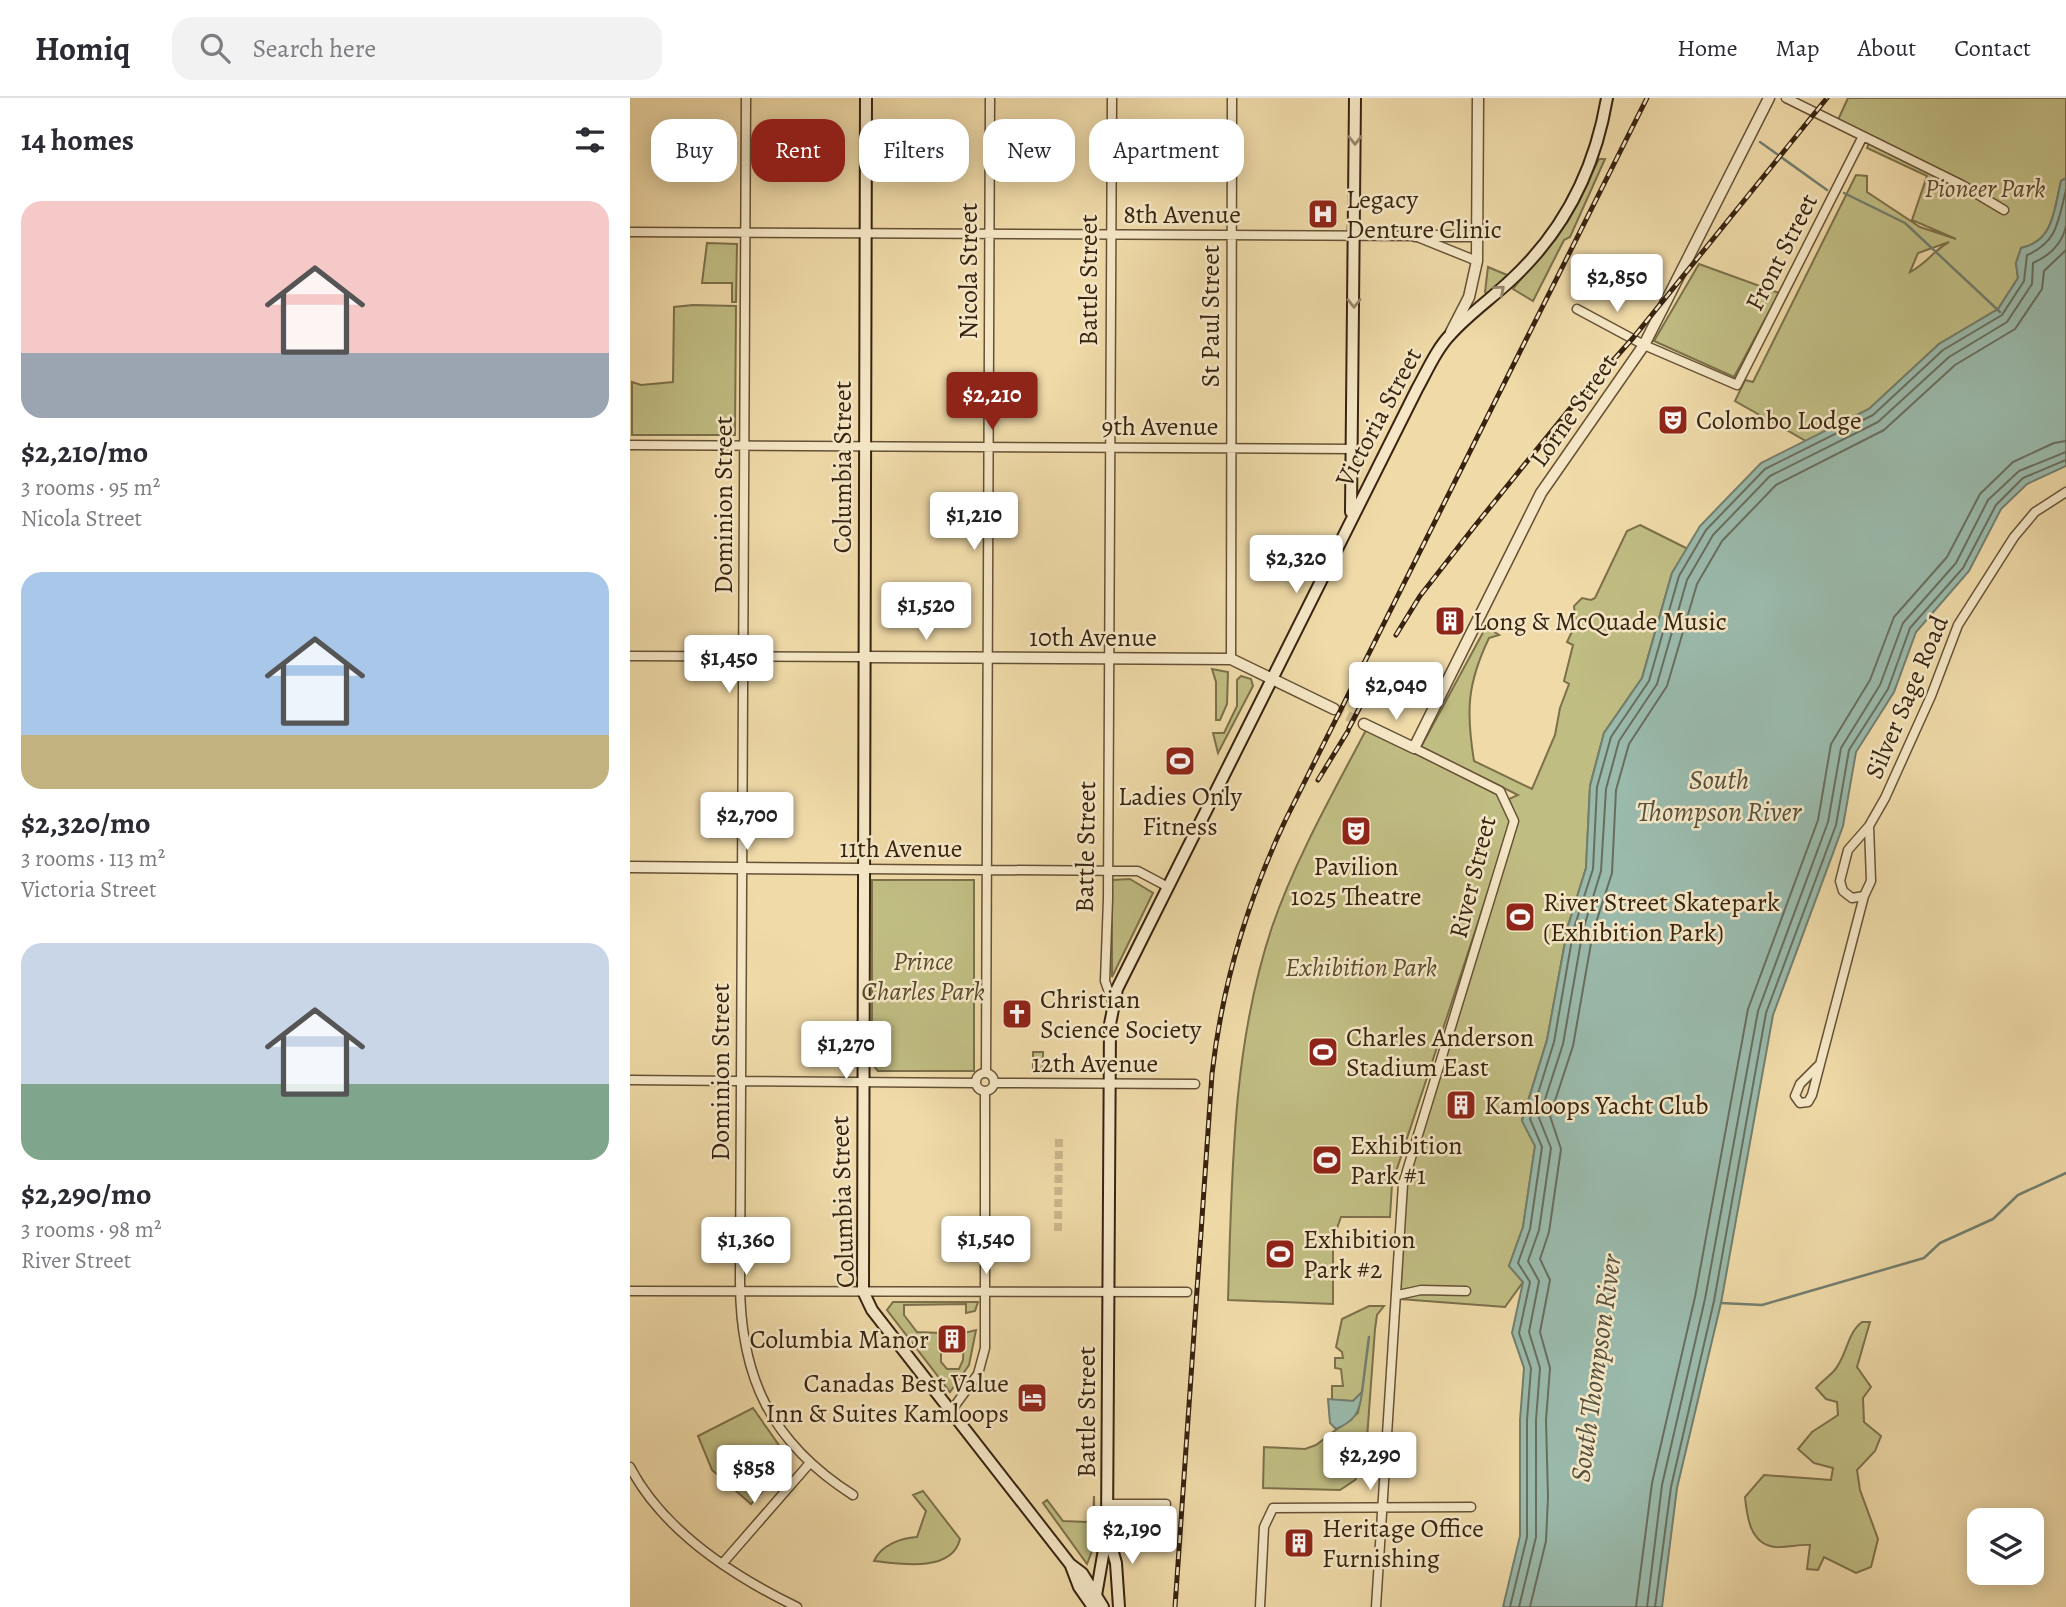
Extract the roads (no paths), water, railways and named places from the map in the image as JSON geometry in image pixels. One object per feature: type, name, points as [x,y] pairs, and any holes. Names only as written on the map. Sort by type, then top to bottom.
[{"type":"main road","name":"Columbia Street","points":[[866,98],[863,1291],[872,1310],[1070,1563],[1082,1573],[1097,1593]]},
{"type":"main road","points":[[1351,517],[1355,98]]},
{"type":"main road","points":[[1449,335],[1529,263],[1559,227],[1580,190],[1598,144],[1607,98]]},
{"type":"main road","name":"Victoria Street","points":[[1113,1004],[1351,517],[1417,389],[1449,335]]},
{"type":"main road","name":"Battle Street","points":[[1094,1607],[1107,1532],[1108,1504],[1110,1084],[1113,1004]]},
{"type":"main road","points":[[1107,1532],[1116,1563],[1119,1607]]},
{"type":"main road","name":"Columbia Street","points":[[1070,1563],[1079,1587],[1094,1607]]},
{"type":"main road","points":[[1097,1593],[1103,1607]]},
{"type":"street","name":"Dominion Street","points":[[746,98],[740,1291],[744,1348],[754,1383],[769,1414],[809,1464],[853,1495]]},
{"type":"street","name":"Nicola Street","points":[[986,1073],[990,98]]},
{"type":"street","name":"Battle Street","points":[[1112,98],[1108,872],[1105,981],[1113,1004]]},
{"type":"street","name":"St Paul Street","points":[[1231,659],[1232,98]]},
{"type":"street","name":"Victoria Street","points":[[1449,335],[1469,298],[1477,261],[1478,98]]},
{"type":"street","name":"Lorne Street","points":[[1414,748],[1541,493],[1644,345],[1769,98]]},
{"type":"street","points":[[1786,98],[1862,138],[1962,185],[2004,209]]},
{"type":"street","name":"Front Street","points":[[1644,345],[1737,385],[1862,138]]},
{"type":"street","name":"8th Avenue","points":[[630,232],[1415,236],[1477,261]]},
{"type":"street","points":[[1415,236],[1478,236]]},
{"type":"street","points":[[1577,309],[1644,345]]},
{"type":"street","name":"9th Avenue","points":[[630,445],[1353,449]]},
{"type":"street","name":"Silver Sage Road","points":[[1864,896],[1852,898],[1843,891],[1840,881],[1847,850],[1869,826],[1885,799],[1931,696],[1958,625],[2014,537],[2035,512],[2066,492]]},
{"type":"street","name":"10th Avenue","points":[[630,656],[1231,659],[1334,709]]},
{"type":"street","points":[[1364,724],[1414,748]]},
{"type":"street","name":"River Street","points":[[1376,1607],[1403,1184],[1514,821],[1500,791],[1414,748]]},
{"type":"street","points":[[1818,1066],[1864,896],[1871,881],[1869,826]]},
{"type":"street","name":"11th Avenue","points":[[630,867],[1138,871],[1168,887]]},
{"type":"street","points":[[986,1073],[992,1076],[994,1083],[990,1090],[985,1091],[980,1090],[976,1083],[979,1076],[986,1073]]},
{"type":"street","points":[[630,1080],[976,1083]]},
{"type":"street","name":"12th Avenue","points":[[994,1083],[1195,1084]]},
{"type":"street","points":[[951,1411],[974,1381],[981,1366],[986,1290],[985,1091]]},
{"type":"street","points":[[1398,1295],[1421,1290],[1466,1291]]},
{"type":"street","points":[[630,1291],[1187,1292]]},
{"type":"street","points":[[722,1564],[809,1464]]},
{"type":"street","points":[[630,1466],[640,1486],[685,1536],[722,1564],[797,1607]]},
{"type":"street","points":[[1108,1504],[1166,1504]]},
{"type":"street","points":[[1260,1607],[1264,1527],[1269,1511],[1280,1506],[1471,1507]]},
{"type":"water","name":"South Thompson River","points":[[2066,178],[2066,466],[2027,484],[2001,509],[1969,571],[1916,632],[1894,692],[1856,752],[1843,826],[1773,1015],[1721,1303],[1677,1488],[1662,1607],[1503,1607],[1520,1536],[1520,1420],[1524,1368],[1512,1333],[1523,1282],[1509,1266],[1523,1227],[1535,1146],[1522,1121],[1547,1040],[1568,926],[1586,868],[1590,786],[1604,733],[1642,678],[1672,573],[1700,526],[1761,463],[1869,409],[1939,344],[1998,309],[2018,278],[2016,263],[2021,248],[2040,239],[2046,231],[2054,213],[2061,181]]},
{"type":"water","points":[[1362,1392],[1355,1415],[1348,1423],[1336,1429],[1330,1423],[1328,1399],[1353,1401]]},
{"type":"waterway","points":[[1760,142],[1827,190]]},
{"type":"waterway","points":[[1844,193],[1905,223],[2000,312]]},
{"type":"waterway","points":[[1721,1303],[1762,1305],[1924,1258],[1940,1243],[1993,1219],[2018,1195],[2066,1173]]},
{"type":"waterway","points":[[1362,1392],[1369,1337]]},
{"type":"tunnel","points":[[1334,709],[1364,724]]},
{"type":"tunnel","points":[[1058,1231],[1059,1135]]},
{"type":"railway","points":[[1175,1607],[1212,1074],[1222,1008],[1238,944],[1259,882],[1285,821],[1647,98]]},
{"type":"railway","points":[[1396,635],[1420,596],[1474,527],[1568,411],[1633,338],[1827,98]]},
{"type":"railway","points":[[1349,728],[1362,703]]},
{"type":"railway","points":[[1318,780],[1348,731]]},
{"type":"place","name":"Legacy Denture Clinic","points":[[1323,214]]},
{"type":"place","name":"Colombo Lodge","points":[[1673,420]]},
{"type":"place","name":"Long & McQuade Music","points":[[1450,621]]},
{"type":"place","name":"Ladies Only Fitness","points":[[1180,761]]},
{"type":"place","name":"Pavilion 1025 Theatre","points":[[1356,831]]},
{"type":"place","name":"River Street Skatepark (Exhibition Park)","points":[[1520,917]]},
{"type":"place","name":"Christian Science Society","points":[[1017,1014]]},
{"type":"place","name":"Charles Anderson Stadium East","points":[[1323,1052]]},
{"type":"place","name":"Kamloops Yacht Club","points":[[1461,1105]]},
{"type":"place","name":"Exhibition Park #1","points":[[1327,1160]]},
{"type":"place","name":"Exhibition Park #2","points":[[1280,1254]]},
{"type":"place","name":"Columbia Manor","points":[[952,1339]]},
{"type":"place","name":"Canadas Best Value Inn & Suites Kamloops","points":[[1032,1398]]},
{"type":"place","name":"Heritage Office Furnishing","points":[[1299,1543]]},
{"type":"park label","name":"Pioneer Park","points":[[1985,188]]},
{"type":"park label","name":"Exhibition Park","points":[[1361,967]]},
{"type":"park label","name":"Prince Charles Park","points":[[923,976]]}]
